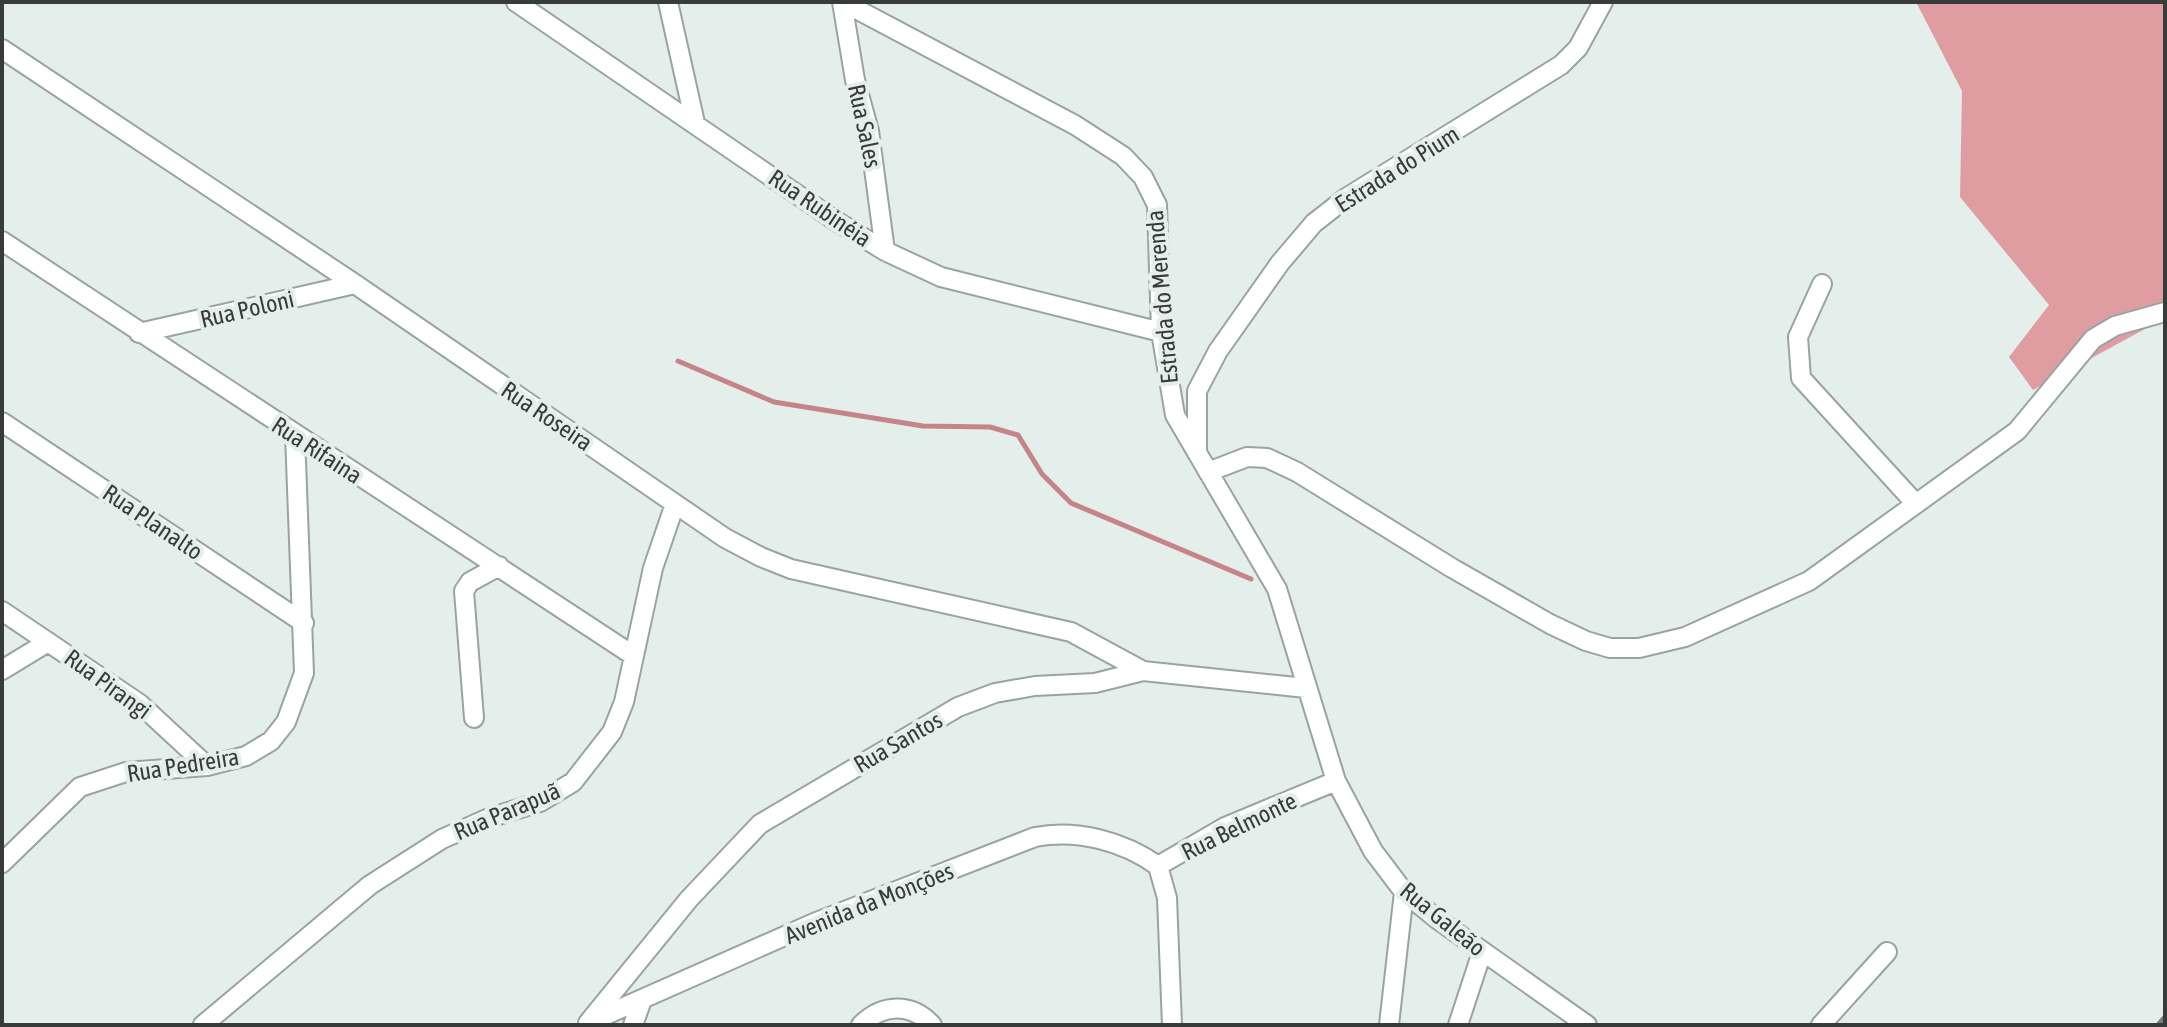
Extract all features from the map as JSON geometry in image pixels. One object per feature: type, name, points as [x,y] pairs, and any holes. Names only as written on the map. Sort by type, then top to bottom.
[{"type":"street","name":"Rua Rubinéia","points":[[516,2],[885,251],[941,277],[1161,332]]},
{"type":"street","points":[[668,2],[695,123]]},
{"type":"street","name":"Rua Sales","points":[[842,2],[855,80],[869,131],[885,251]]},
{"type":"street","name":"Estrada do Merenda","points":[[842,2],[1075,125],[1123,156],[1143,177],[1157,205],[1161,332],[1175,415],[1277,589],[1306,688]]},
{"type":"street","name":"Estrada do Pium","points":[[1197,453],[1197,391],[1218,351],[1280,263],[1314,223],[1346,198],[1561,65],[1578,48],[1603,2]]},
{"type":"street","name":"Rua Roseira","points":[[2,49],[355,284],[725,538],[791,569],[1071,632],[1143,671]]},
{"type":"street","name":"Rua Rifaina","points":[[2,241],[634,656]]},
{"type":"street","name":"Rua Poloni","points":[[139,333],[355,284]]},
{"type":"street","points":[[1822,284],[1798,337],[1801,378],[1916,504]]},
{"type":"street","points":[[1208,472],[1247,457],[1267,458],[1297,472],[1452,568],[1550,624],[1586,641],[1610,648],[1639,648],[1685,637],[1762,605],[1809,581],[2017,431],[2093,339],[2115,326],[2165,312]]},
{"type":"street","points":[[1170,393],[1184,395],[1197,391]]},
{"type":"street","name":"Rua Planalto","points":[[2,422],[304,623]]},
{"type":"street","name":"Rua Pedreira","points":[[2,863],[80,787],[126,772],[207,766],[246,756],[271,741],[286,722],[304,673],[295,435]]},
{"type":"street","name":"Rua Parapuã","points":[[203,1025],[370,885],[442,839],[489,818],[540,802],[573,782],[612,732],[634,656],[653,568],[675,504]]},
{"type":"street","points":[[474,718],[464,591],[470,582],[499,566]]},
{"type":"street","name":"Rua Pirangi","points":[[2,611],[140,704],[207,766]]},
{"type":"street","points":[[2,670],[48,642]]},
{"type":"street","name":"Rua Santos","points":[[586,1024],[689,899],[760,824],[958,707],[995,693],[1035,686],[1095,683],[1143,671],[1306,688]]},
{"type":"street","name":"Rua Galeão","points":[[1306,688],[1336,781],[1373,851],[1404,892],[1482,952],[1587,1025]]},
{"type":"street","name":"Rua Belmonte","points":[[1172,1025],[1167,898],[1158,866],[1225,827],[1336,781]]},
{"type":"street","name":"Avenida da Monções","points":[[586,1024],[814,923],[1035,837],[1059,832],[1078,834],[1130,849],[1158,866]]},
{"type":"street","points":[[1389,1025],[1404,892]]},
{"type":"street","points":[[1458,1025],[1482,952]]},
{"type":"street","points":[[1821,1025],[1887,952]]},
{"type":"street","points":[[633,1025],[642,1000]]},
{"type":"street","points":[[861,1025],[883,1010],[897,1007],[913,1010],[932,1025]]},
{"type":"shaded area","points":[[1916,2],[2165,2],[2165,318],[2033,390],[2009,357],[2049,305],[1960,197],[1962,91]]},
{"type":"waterway","points":[[678,361],[774,402],[923,426],[990,427],[1018,435],[1042,474],[1071,503],[1251,579]]},
{"type":"railway","points":[[2158,1025],[2165,1017]]}]
